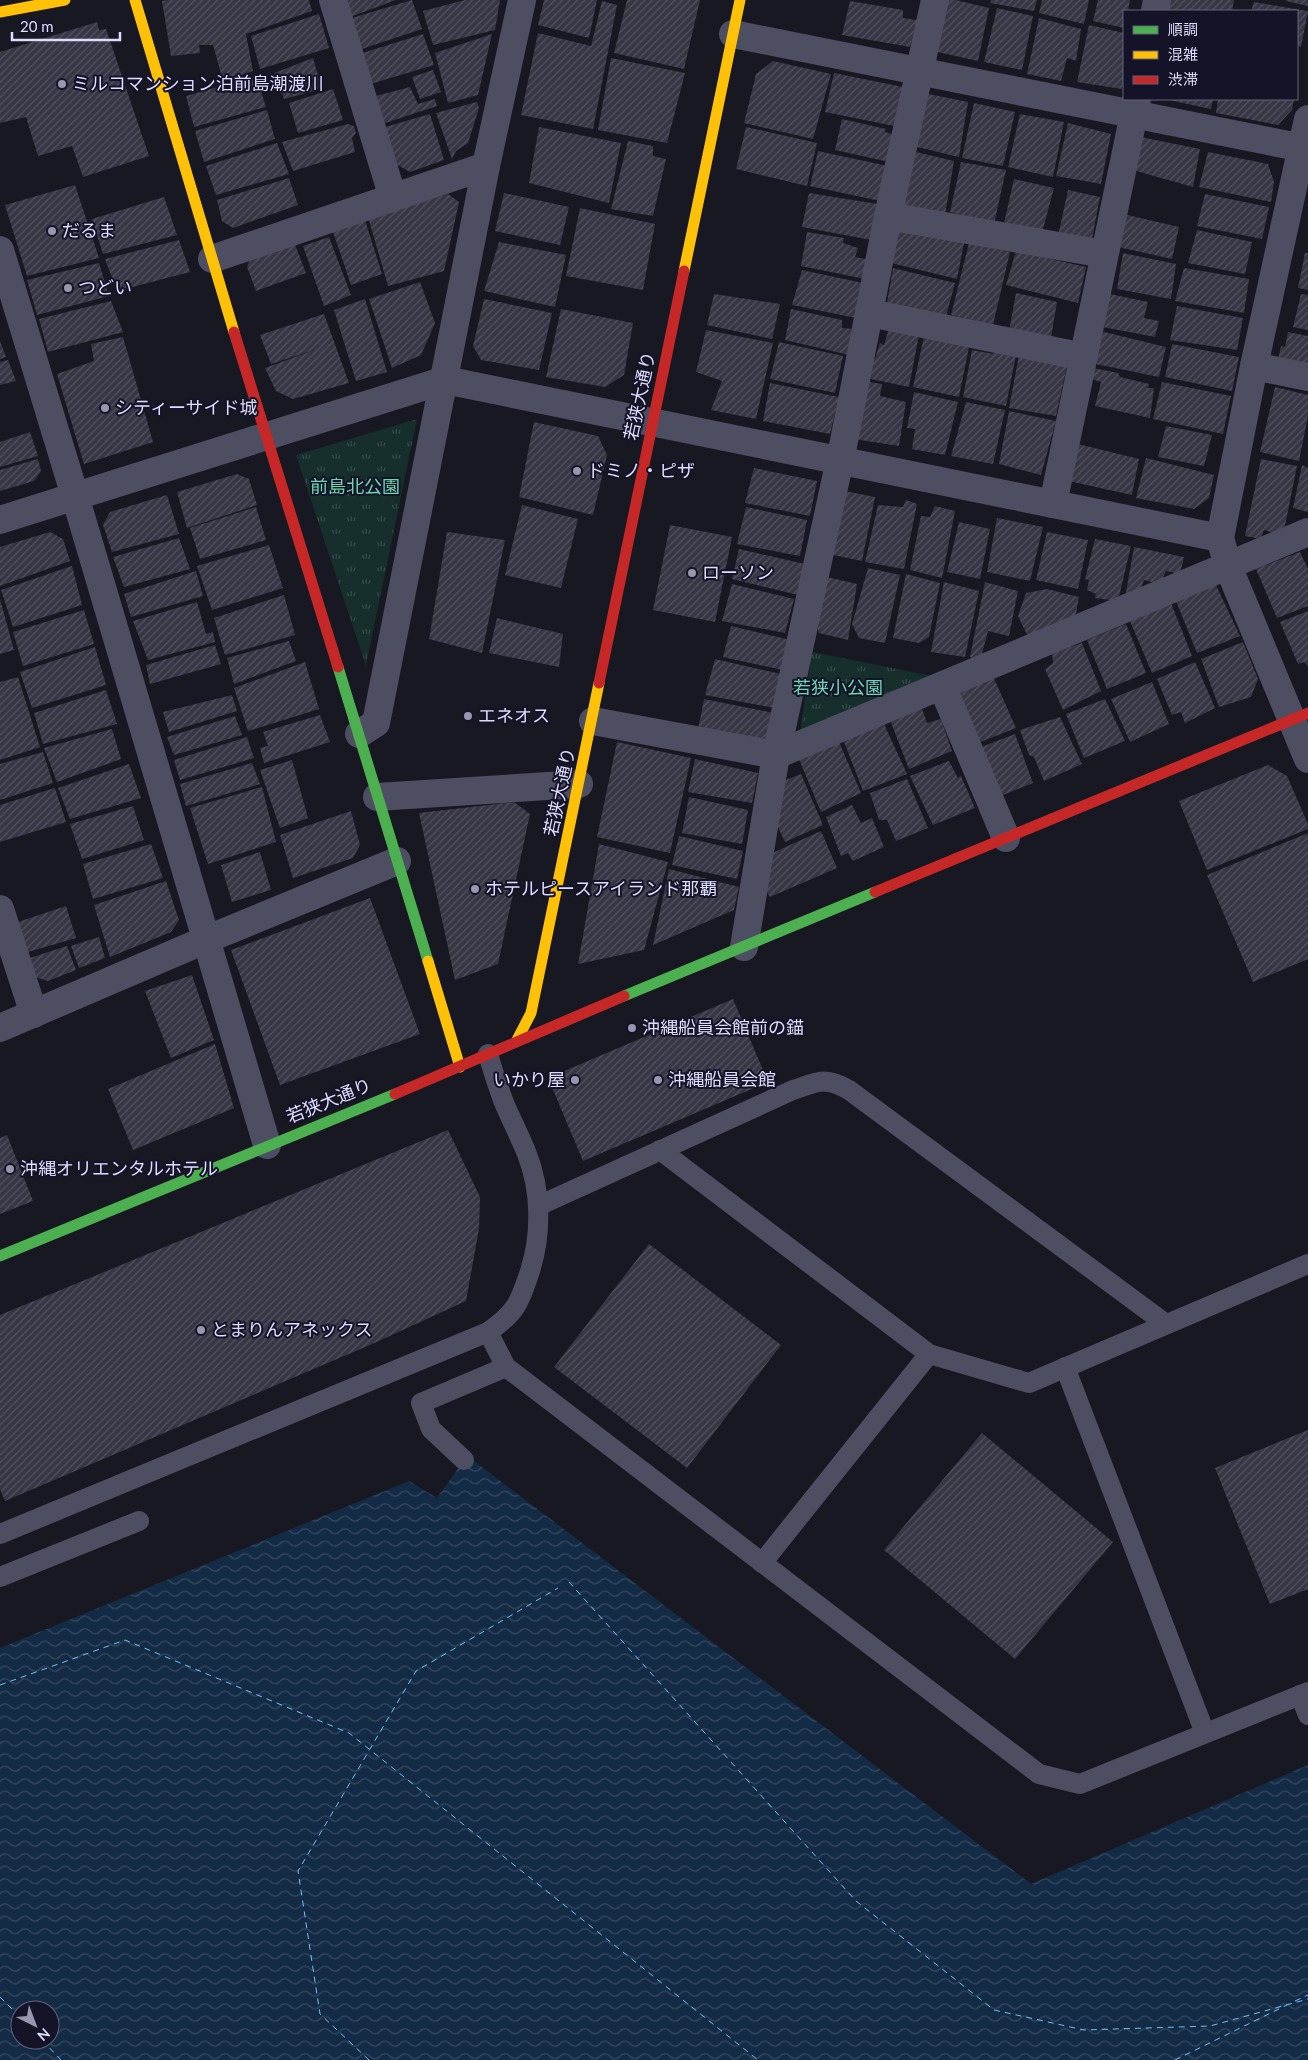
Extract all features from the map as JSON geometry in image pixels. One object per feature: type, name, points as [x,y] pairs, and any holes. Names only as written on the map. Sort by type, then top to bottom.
[{"type":"street","points":[[0,12],[65,0]]},
{"type":"street","points":[[135,0],[212,259],[460,1067]]},
{"type":"street","points":[[333,0],[393,198]]},
{"type":"street","points":[[359,734],[376,722],[486,166],[522,0]]},
{"type":"street","name":"若狭大通り","points":[[0,1256],[460,1067],[517,1040],[531,1012],[533,1003],[593,720],[652,422],[740,0]]},
{"type":"street","points":[[744,946],[776,755],[840,460],[888,216],[935,0]]},
{"type":"street","points":[[732,34],[919,71],[1135,106],[1305,148]]},
{"type":"street","points":[[1053,504],[1135,106]]},
{"type":"street","points":[[1308,119],[1305,148],[1254,366],[1220,538],[1228,566],[1300,716],[1308,759]]},
{"type":"street","points":[[212,259],[486,166]]},
{"type":"street","points":[[888,216],[1104,254]]},
{"type":"street","points":[[0,250],[75,496],[267,1145]]},
{"type":"street","points":[[870,313],[1084,357]]},
{"type":"street","points":[[1254,366],[1308,377]]},
{"type":"street","points":[[0,520],[445,380],[1220,538]]},
{"type":"street","points":[[593,720],[776,755],[1308,532]]},
{"type":"street","points":[[942,686],[1006,838]]},
{"type":"street","points":[[517,1040],[1300,716]]},
{"type":"street","points":[[377,797],[579,784]]},
{"type":"street","points":[[0,1028],[397,861]]},
{"type":"street","points":[[0,909],[34,1014]]},
{"type":"lane","points":[[0,1534],[488,1332],[504,1321],[516,1309],[533,1262],[538,1232],[538,1206],[534,1178],[527,1155],[505,1105],[488,1054]]},
{"type":"lane","points":[[538,1206],[792,1090],[822,1081],[835,1082],[849,1090],[1166,1324]]},
{"type":"lane","points":[[660,1150],[928,1354],[1029,1383],[1308,1264]]},
{"type":"lane","points":[[488,1332],[506,1367],[1039,1774],[1080,1784],[1304,1694],[1308,1715]]},
{"type":"lane","points":[[762,1563],[928,1354]]},
{"type":"lane","points":[[464,1460],[431,1429],[421,1403],[506,1367]]},
{"type":"lane","points":[[1066,1368],[1205,1733]]},
{"type":"lane","points":[[0,1577],[139,1521]]},
{"type":"green space","name":"前島北公園","points":[[417,419],[366,665],[366,666],[296,455]]},
{"type":"green space","name":"若狭小公園","points":[[812,652],[932,676],[800,732]]},
{"type":"water","points":[[469,1457],[1031,1884],[1308,1765],[1308,2060],[0,2060],[0,1648],[409,1481],[437,1498],[464,1460]]},
{"type":"building","points":[[309,0],[312,11],[246,34],[253,71],[223,81],[213,45],[199,45],[200,53],[171,56],[162,1]]},
{"type":"building","points":[[344,0],[396,0],[342,20]]},
{"type":"building","points":[[412,0],[422,29],[362,49],[352,18]]},
{"type":"building","points":[[465,0],[500,0],[495,30],[433,45],[423,11]]},
{"type":"building","points":[[544,0],[597,0],[589,38],[538,25]]},
{"type":"building","points":[[627,0],[700,0],[684,69],[614,53]]},
{"type":"building","points":[[942,0],[956,0],[989,8],[978,61],[933,51]]},
{"type":"building","points":[[991,0],[1037,0],[1034,11],[990,3]]},
{"type":"building","points":[[1042,0],[1089,0],[1084,24],[1039,13]]},
{"type":"building","points":[[1098,0],[1130,0],[1128,10],[1123,10],[1123,28],[1093,21]]},
{"type":"building","points":[[1168,0],[1234,0],[1232,10],[1165,10]]},
{"type":"building","points":[[1308,0],[1308,6],[1286,1]]},
{"type":"building","points":[[602,1],[617,5],[593,129],[521,115],[538,33],[591,46]]},
{"type":"building","points":[[850,1],[903,10],[903,18],[917,20],[910,47],[842,35]]},
{"type":"building","points":[[1254,2],[1308,11],[1301,47],[1298,46],[1298,10],[1251,10]]},
{"type":"building","points":[[997,8],[1033,16],[1022,70],[984,62]]},
{"type":"building","points":[[319,14],[329,48],[260,69],[251,36]]},
{"type":"building","points":[[1039,18],[1081,29],[1076,61],[1067,58],[1061,81],[1027,74]]},
{"type":"building","name":"ミルコマンション泊前島潮渡川","points":[[97,22],[99,30],[106,29],[149,156],[83,177],[72,146],[38,156],[26,117],[0,123],[0,52]]},
{"type":"building","points":[[1089,25],[1123,33],[1122,89],[1077,82]]},
{"type":"building","points":[[423,34],[434,65],[367,85],[356,55]]},
{"type":"building","points":[[492,34],[478,95],[448,103],[435,53]]},
{"type":"building","points":[[313,58],[322,89],[284,99],[274,73]]},
{"type":"building","points":[[611,58],[685,73],[667,143],[598,130]]},
{"type":"building","points":[[773,61],[831,74],[813,139],[744,123],[756,74]]},
{"type":"building","points":[[433,70],[441,92],[420,99],[412,77]]},
{"type":"building","points":[[834,73],[903,87],[894,126],[825,112]]},
{"type":"building","points":[[256,76],[266,107],[194,127],[186,96]]},
{"type":"building","points":[[410,87],[418,104],[435,99],[437,106],[379,125],[372,97]]},
{"type":"building","points":[[333,89],[343,120],[298,133],[289,103]]},
{"type":"building","points":[[924,93],[968,102],[959,157],[913,146]]},
{"type":"building","points":[[1169,100],[1213,100],[1211,109]]},
{"type":"building","points":[[1218,100],[1294,100],[1292,110],[1278,125],[1216,113]]},
{"type":"building","points":[[477,102],[479,108],[468,143],[456,151],[452,159],[436,113]]},
{"type":"building","points":[[974,103],[1015,112],[1003,166],[962,158]]},
{"type":"building","points":[[267,110],[275,139],[204,162],[195,131]]},
{"type":"building","points":[[430,114],[444,160],[410,172],[396,164],[385,127]]},
{"type":"building","points":[[1020,114],[1064,122],[1053,177],[1008,167]]},
{"type":"building","points":[[842,119],[886,129],[885,132],[896,135],[889,162],[835,150]]},
{"type":"building","points":[[1068,123],[1111,134],[1101,184],[1056,176]]},
{"type":"building","points":[[348,124],[354,126],[356,133],[352,138],[355,152],[293,171],[282,142]]},
{"type":"building","points":[[539,127],[621,143],[609,203],[529,183]]},
{"type":"building","points":[[746,127],[817,143],[807,186],[736,169]]},
{"type":"building","points":[[1136,136],[1200,149],[1193,187],[1129,169]]},
{"type":"building","points":[[628,141],[653,146],[653,156],[666,159],[653,216],[611,209]]},
{"type":"building","points":[[277,143],[289,174],[216,195],[206,166]]},
{"type":"building","points":[[818,151],[888,166],[880,201],[810,186]]},
{"type":"building","points":[[912,151],[954,161],[945,215],[900,206]]},
{"type":"building","points":[[1208,152],[1268,164],[1274,182],[1271,202],[1199,187]]},
{"type":"building","points":[[961,162],[1006,170],[994,224],[950,212]]},
{"type":"building","points":[[289,178],[298,205],[233,228],[222,221],[217,200]]},
{"type":"building","points":[[1014,179],[1054,188],[1042,233],[1004,223]]},
{"type":"building","name":"だるま","points":[[75,185],[99,258],[27,276],[5,205]]},
{"type":"building","points":[[1068,190],[1100,197],[1091,244],[1058,236]]},
{"type":"building","points":[[504,193],[569,207],[560,245],[495,231]]},
{"type":"building","points":[[809,193],[878,204],[871,240],[802,227]]},
{"type":"building","points":[[448,194],[459,202],[444,271],[388,286],[368,217]]},
{"type":"building","points":[[1205,194],[1269,207],[1262,239],[1197,226]]},
{"type":"building","points":[[164,197],[177,235],[103,254],[92,219]]},
{"type":"building","points":[[580,208],[655,224],[643,290],[566,276]]},
{"type":"building","points":[[1123,214],[1179,227],[1172,259],[1118,247]]},
{"type":"building","points":[[365,220],[382,274],[351,285],[332,229]]},
{"type":"building","points":[[898,230],[964,243],[957,279],[891,263]]},
{"type":"building","points":[[1197,230],[1252,242],[1245,274],[1188,263]]},
{"type":"building","points":[[807,232],[844,238],[843,243],[858,248],[855,257],[870,260],[865,279],[801,266]]},
{"type":"building","points":[[329,237],[351,295],[324,306],[303,246]]},
{"type":"building","points":[[179,240],[190,272],[117,291],[105,259]]},
{"type":"building","points":[[294,242],[306,273],[256,291],[247,267],[251,256]]},
{"type":"building","points":[[499,242],[566,255],[555,307],[484,291]]},
{"type":"building","points":[[969,243],[1010,252],[993,325],[951,315]]},
{"type":"building","points":[[1016,251],[1086,267],[1078,303],[1006,285]]},
{"type":"building","points":[[1123,253],[1176,264],[1171,299],[1117,289]]},
{"type":"building","points":[[1305,253],[1308,253],[1308,290],[1298,288]]},
{"type":"building","name":"つどい","points":[[99,263],[109,296],[37,315],[27,280]]},
{"type":"building","points":[[893,268],[955,283],[946,316],[887,303]]},
{"type":"building","points":[[1184,268],[1249,279],[1244,313],[1175,301]]},
{"type":"building","points":[[802,270],[863,283],[856,318],[792,305]]},
{"type":"building","points":[[420,282],[435,323],[421,355],[392,368],[369,299]]},
{"type":"building","points":[[1016,293],[1057,302],[1051,338],[1009,331]]},
{"type":"building","points":[[714,294],[780,304],[772,339],[707,325]]},
{"type":"building","points":[[1110,294],[1148,302],[1144,318],[1159,321],[1155,337],[1103,327]]},
{"type":"building","points":[[1301,294],[1308,295],[1308,330],[1293,327]]},
{"type":"building","points":[[365,299],[387,372],[356,381],[334,310]]},
{"type":"building","points":[[484,299],[552,313],[539,370],[481,360],[473,346]]},
{"type":"building","points":[[111,301],[123,332],[48,352],[39,319]]},
{"type":"building","points":[[1177,306],[1243,318],[1237,350],[1170,340]]},
{"type":"building","points":[[561,309],[633,323],[624,375],[605,387],[546,377]]},
{"type":"building","points":[[791,309],[842,320],[842,328],[854,329],[849,355],[785,340]]},
{"type":"building","points":[[324,314],[349,383],[293,399],[276,391],[265,368],[317,349],[271,364],[260,335]]},
{"type":"building","points":[[889,328],[919,335],[909,387],[866,378],[871,359],[875,359],[880,343],[884,345]]},
{"type":"building","points":[[706,330],[773,343],[756,419],[711,410],[722,381],[696,372]]},
{"type":"building","points":[[1096,330],[1166,347],[1159,377],[1086,362]]},
{"type":"building","points":[[925,332],[969,347],[959,397],[913,387]]},
{"type":"building","points":[[1288,332],[1308,336],[1308,372],[1277,365],[1281,346],[1285,347]]},
{"type":"building","name":"シティーサイド城","points":[[123,337],[153,442],[84,464],[57,374],[94,361],[91,344]]},
{"type":"building","points":[[0,341],[6,357],[0,359]]},
{"type":"building","points":[[779,342],[843,356],[835,393],[770,379]]},
{"type":"building","points":[[1172,344],[1239,357],[1232,391],[1165,377]]},
{"type":"building","points":[[995,348],[1016,355],[1006,406],[963,397],[972,350],[993,354]]},
{"type":"building","points":[[1019,355],[1067,366],[1056,416],[1009,408]]},
{"type":"building","points":[[8,360],[16,381],[0,385],[0,362]]},
{"type":"building","points":[[1088,367],[1118,373],[1120,377],[1149,384],[1148,388],[1154,388],[1150,418],[1095,406],[1101,382],[1086,377]]},
{"type":"building","points":[[864,381],[882,384],[880,396],[906,402],[899,446],[854,439]]},
{"type":"building","points":[[1162,382],[1231,396],[1223,434],[1153,419]]},
{"type":"building","points":[[770,383],[839,397],[830,434],[763,421]]},
{"type":"building","points":[[1275,387],[1308,395],[1308,416],[1299,461],[1260,452]]},
{"type":"building","points":[[914,392],[958,402],[945,455],[912,449],[915,429],[907,428]]},
{"type":"building","points":[[966,402],[1005,410],[993,464],[951,456]]},
{"type":"building","points":[[1009,411],[1056,421],[1041,475],[999,464]]},
{"type":"building","points":[[534,422],[598,436],[607,455],[593,515],[519,497]]},
{"type":"building","points":[[1166,426],[1212,435],[1204,466],[1158,457]]},
{"type":"building","points":[[30,432],[38,456],[0,467],[0,442]]},
{"type":"building","points":[[1074,443],[1139,459],[1132,495],[1064,480]]},
{"type":"building","points":[[1146,458],[1214,475],[1209,498],[1194,509],[1136,498]]},
{"type":"building","points":[[38,459],[41,471],[34,481],[0,491],[0,470]]},
{"type":"building","points":[[1261,459],[1297,466],[1283,536],[1264,530],[1261,539],[1245,536]]},
{"type":"building","points":[[1302,465],[1308,468],[1308,512],[1293,508]]},
{"type":"building","points":[[754,468],[817,481],[810,516],[745,503]]},
{"type":"building","points":[[237,474],[249,479],[257,505],[187,528],[177,492]]},
{"type":"building","points":[[840,490],[875,497],[862,561],[828,554]]},
{"type":"building","points":[[167,495],[179,534],[112,552],[103,525],[110,512]]},
{"type":"building","points":[[906,500],[917,504],[904,569],[865,562],[878,505],[903,507]]},
{"type":"building","points":[[522,505],[578,519],[561,588],[505,575]]},
{"type":"building","points":[[935,506],[955,511],[942,578],[910,570],[921,516],[930,517]]},
{"type":"building","points":[[256,507],[266,540],[200,559],[190,528]]},
{"type":"building","points":[[746,507],[807,520],[800,556],[737,544]]},
{"type":"building","points":[[997,518],[1043,527],[1030,581],[987,572]]},
{"type":"building","points":[[959,522],[990,529],[980,579],[947,572]]},
{"type":"building","name":"ローソン","points":[[670,525],[732,537],[715,622],[653,610]]},
{"type":"building","points":[[50,532],[63,539],[70,561],[0,586],[0,547]]},
{"type":"building","points":[[447,532],[505,540],[482,653],[429,639]]},
{"type":"building","points":[[1047,532],[1088,540],[1078,589],[1036,580]]},
{"type":"building","points":[[179,538],[190,569],[124,587],[113,557]]},
{"type":"building","points":[[1095,539],[1131,546],[1118,601],[1095,598],[1096,594],[1087,590],[1089,580],[1085,579]]},
{"type":"building","points":[[269,545],[283,588],[212,610],[197,566]]},
{"type":"building","points":[[1134,547],[1184,557],[1180,574],[1166,571],[1160,584],[1144,580],[1140,591],[1125,598]]},
{"type":"building","points":[[739,549],[805,564],[798,595],[732,579]]},
{"type":"building","points":[[1300,552],[1308,569],[1308,606],[1277,618],[1256,569]]},
{"type":"building","points":[[72,566],[82,605],[13,627],[1,590]]},
{"type":"building","points":[[868,568],[900,575],[885,643],[859,638],[852,624]]},
{"type":"building","points":[[196,571],[203,596],[131,617],[124,594]]},
{"type":"building","points":[[906,574],[940,583],[929,637],[919,643],[893,638]]},
{"type":"building","points":[[823,576],[857,584],[848,640],[819,633],[814,618]]},
{"type":"building","points":[[944,582],[979,591],[965,657],[931,652]]},
{"type":"building","points":[[985,582],[1018,591],[1009,636],[988,631],[980,661],[970,657]]},
{"type":"building","points":[[732,584],[794,599],[785,633],[722,621]]},
{"type":"building","points":[[1216,585],[1240,636],[1197,653],[1176,601]]},
{"type":"building","points":[[1047,589],[1079,597],[1074,625],[1030,641],[1018,616],[1026,593]]},
{"type":"building","points":[[284,595],[295,635],[225,655],[214,618]]},
{"type":"building","points":[[0,599],[14,650],[0,654]]},
{"type":"building","points":[[197,602],[206,634],[213,632],[215,642],[148,660],[133,621]]},
{"type":"building","points":[[1171,603],[1192,656],[1152,673],[1130,621]]},
{"type":"building","points":[[84,610],[94,644],[23,666],[13,632]]},
{"type":"building","points":[[1308,611],[1308,666],[1304,662],[1298,664],[1280,622]]},
{"type":"building","points":[[497,618],[563,634],[559,667],[489,653]]},
{"type":"building","points":[[1126,624],[1146,673],[1107,689],[1087,640]]},
{"type":"building","points":[[731,626],[790,640],[783,670],[723,657]]},
{"type":"building","points":[[289,641],[296,661],[234,684],[227,658]]},
{"type":"building","points":[[1243,642],[1258,679],[1251,697],[1219,707],[1201,659]]},
{"type":"building","points":[[1082,643],[1101,691],[1063,710],[1045,669],[1053,663],[1052,653]]},
{"type":"building","points":[[215,645],[221,664],[150,684],[146,665]]},
{"type":"building","points":[[95,647],[106,685],[32,708],[20,672]]},
{"type":"building","points":[[715,659],[781,674],[774,708],[705,695]]},
{"type":"building","points":[[305,662],[319,709],[248,731],[234,688]]},
{"type":"building","points":[[1195,662],[1215,708],[1185,723],[1181,712],[1172,715],[1157,679]]},
{"type":"building","points":[[993,676],[1016,728],[978,743],[955,692]]},
{"type":"building","points":[[18,677],[40,747],[0,760],[0,682]]},
{"type":"building","points":[[1152,682],[1169,724],[1130,742],[1111,699]]},
{"type":"building","points":[[106,690],[117,724],[43,744],[34,713]]},
{"type":"building","points":[[232,695],[237,711],[169,732],[163,712]]},
{"type":"building","points":[[704,699],[774,713],[768,748],[697,735]]},
{"type":"building","points":[[1105,699],[1125,741],[1084,758],[1066,714]]},
{"type":"building","points":[[921,706],[927,723],[941,719],[952,751],[909,769],[890,720]]},
{"type":"building","points":[[320,715],[330,742],[264,763],[260,748],[268,746],[263,732]]},
{"type":"building","points":[[235,716],[242,735],[174,755],[167,737]]},
{"type":"building","points":[[1060,717],[1082,764],[1044,781],[1034,757],[1029,755],[1020,730]]},
{"type":"building","points":[[884,724],[907,774],[863,791],[843,739]]},
{"type":"building","points":[[112,729],[121,759],[57,782],[44,748]]},
{"type":"building","points":[[1015,734],[1033,783],[998,797],[976,749]]},
{"type":"building","points":[[247,737],[254,758],[180,780],[174,760]]},
{"type":"building","points":[[617,742],[691,758],[670,853],[597,837]]},
{"type":"building","points":[[839,742],[861,793],[821,812],[798,757]]},
{"type":"building","points":[[43,752],[53,783],[0,800],[0,764]]},
{"type":"building","points":[[695,759],[758,773],[752,803],[688,792]]},
{"type":"building","points":[[292,760],[308,818],[280,828],[260,770]]},
{"type":"building","points":[[949,761],[958,778],[961,776],[975,808],[933,825],[910,776]]},
{"type":"building","points":[[252,763],[260,784],[186,806],[180,784]]},
{"type":"building","points":[[129,764],[141,798],[70,819],[58,788]]},
{"type":"building","points":[[1268,765],[1287,776],[1308,824],[1308,829],[1207,870],[1179,801]]},
{"type":"building","points":[[801,774],[823,825],[785,842],[774,819],[786,780]]},
{"type":"building","points":[[907,779],[928,828],[896,841],[887,820],[879,820],[870,793]]},
{"type":"building","points":[[262,787],[276,842],[208,864],[190,808]]},
{"type":"building","points":[[55,788],[66,822],[0,842],[0,805]]},
{"type":"building","points":[[689,797],[748,810],[742,844],[682,833]]},
{"type":"building","name":"ホテルピースアイランド那覇","points":[[514,802],[530,814],[498,964],[455,980],[419,813]]},
{"type":"building","points":[[852,805],[861,823],[872,818],[884,847],[853,861],[848,853],[841,856],[826,817]]},
{"type":"building","points":[[133,806],[144,840],[82,859],[70,824]]},
{"type":"building","points":[[351,811],[360,845],[353,858],[293,878],[280,835]]},
{"type":"building","points":[[821,831],[837,868],[770,897],[761,881],[770,854]]},
{"type":"building","points":[[1308,833],[1308,959],[1253,982],[1207,875]]},
{"type":"building","points":[[679,836],[743,851],[737,879],[672,865]]},
{"type":"building","points":[[151,844],[163,878],[93,899],[83,864]]},
{"type":"building","points":[[599,844],[668,862],[644,950],[578,964]]},
{"type":"building","points":[[260,852],[271,890],[232,902],[221,865]]},
{"type":"building","points":[[669,869],[739,887],[734,910],[653,945]]},
{"type":"building","points":[[166,881],[179,920],[171,932],[110,957],[94,905]]},
{"type":"building","points":[[370,898],[420,1034],[280,1085],[231,950]]},
{"type":"building","points":[[66,906],[76,938],[28,952],[18,922]]},
{"type":"building","points":[[99,937],[105,958],[79,968],[71,946]]},
{"type":"building","points":[[67,946],[76,970],[48,981],[35,977],[30,958]]},
{"type":"building","points":[[192,975],[214,1040],[171,1058],[145,991]]},
{"type":"building","name":"沖縄船員会館","points":[[733,999],[768,1082],[583,1161],[548,1078]]},
{"type":"building","points":[[215,1044],[234,1108],[133,1150],[108,1089]]},
{"type":"building","name":"とまりんアネックス","points":[[448,1130],[480,1197],[479,1229],[466,1301],[370,1345],[5,1501],[0,1489],[0,1315]]},
{"type":"building","name":"沖縄オリエンタルホテル","points":[[7,1135],[33,1201],[0,1214],[0,1138]]},
{"type":"building","points":[[649,1244],[781,1345],[687,1468],[554,1367]]},
{"type":"building","points":[[1308,1430],[1308,1589],[1270,1604],[1215,1468]]},
{"type":"building","points":[[982,1433],[1113,1542],[1015,1659],[884,1550]]},
{"type":"ferry route","points":[[569,1582],[856,1901],[994,2010],[1084,2030],[1210,2026],[1308,1999]]},
{"type":"ferry route","points":[[369,2060],[320,2014],[298,1871],[416,1671],[558,1588]]},
{"type":"ferry route","points":[[0,1685],[125,1640],[349,1733],[758,2060]]},
{"type":"ferry route","points":[[1295,2001],[1308,1995]]},
{"type":"ferry route","points":[[0,1997],[10,2007]]},
{"type":"ferry route","points":[[1175,2060],[1287,2005]]},
{"type":"ferry route","points":[[52,2050],[61,2060]]},
{"type":"traffic: fast","points":[[338,667],[428,961]]},
{"type":"traffic: fast","points":[[624,996],[875,892]]},
{"type":"traffic: fast","points":[[0,1256],[395,1094]]},
{"type":"traffic: slow","points":[[0,12],[65,0]]},
{"type":"traffic: slow","points":[[135,0],[234,332]]},
{"type":"traffic: slow","points":[[684,271],[740,0]]},
{"type":"traffic: slow","points":[[517,1040],[531,1013],[599,683]]},
{"type":"traffic: slow","points":[[428,961],[460,1067]]},
{"type":"traffic: jam","points":[[599,683],[684,271]]},
{"type":"traffic: jam","points":[[234,332],[338,667]]},
{"type":"traffic: jam","points":[[875,892],[1308,713]]},
{"type":"traffic: jam","points":[[395,1094],[624,996]]},
{"type":"place","name":"ミルコマンション泊前島潮渡川","points":[[62,84]]},
{"type":"place","name":"だるま","points":[[52,231]]},
{"type":"place","name":"つどい","points":[[68,288]]},
{"type":"place","name":"シティーサイド城","points":[[105,408]]},
{"type":"place","name":"ドミノ・ピザ","points":[[577,471]]},
{"type":"place","name":"ローソン","points":[[692,573]]},
{"type":"place","name":"エネオス","points":[[468,716]]},
{"type":"place","name":"ホテルピースアイランド那覇","points":[[475,889]]},
{"type":"place","name":"沖縄船員会館前の錨","points":[[632,1028]]},
{"type":"place","name":"いかり屋","points":[[575,1080]]},
{"type":"place","name":"沖縄船員会館","points":[[658,1080]]},
{"type":"place","name":"沖縄オリエンタルホテル","points":[[10,1169]]},
{"type":"place","name":"とまりんアネックス","points":[[201,1330]]}]
